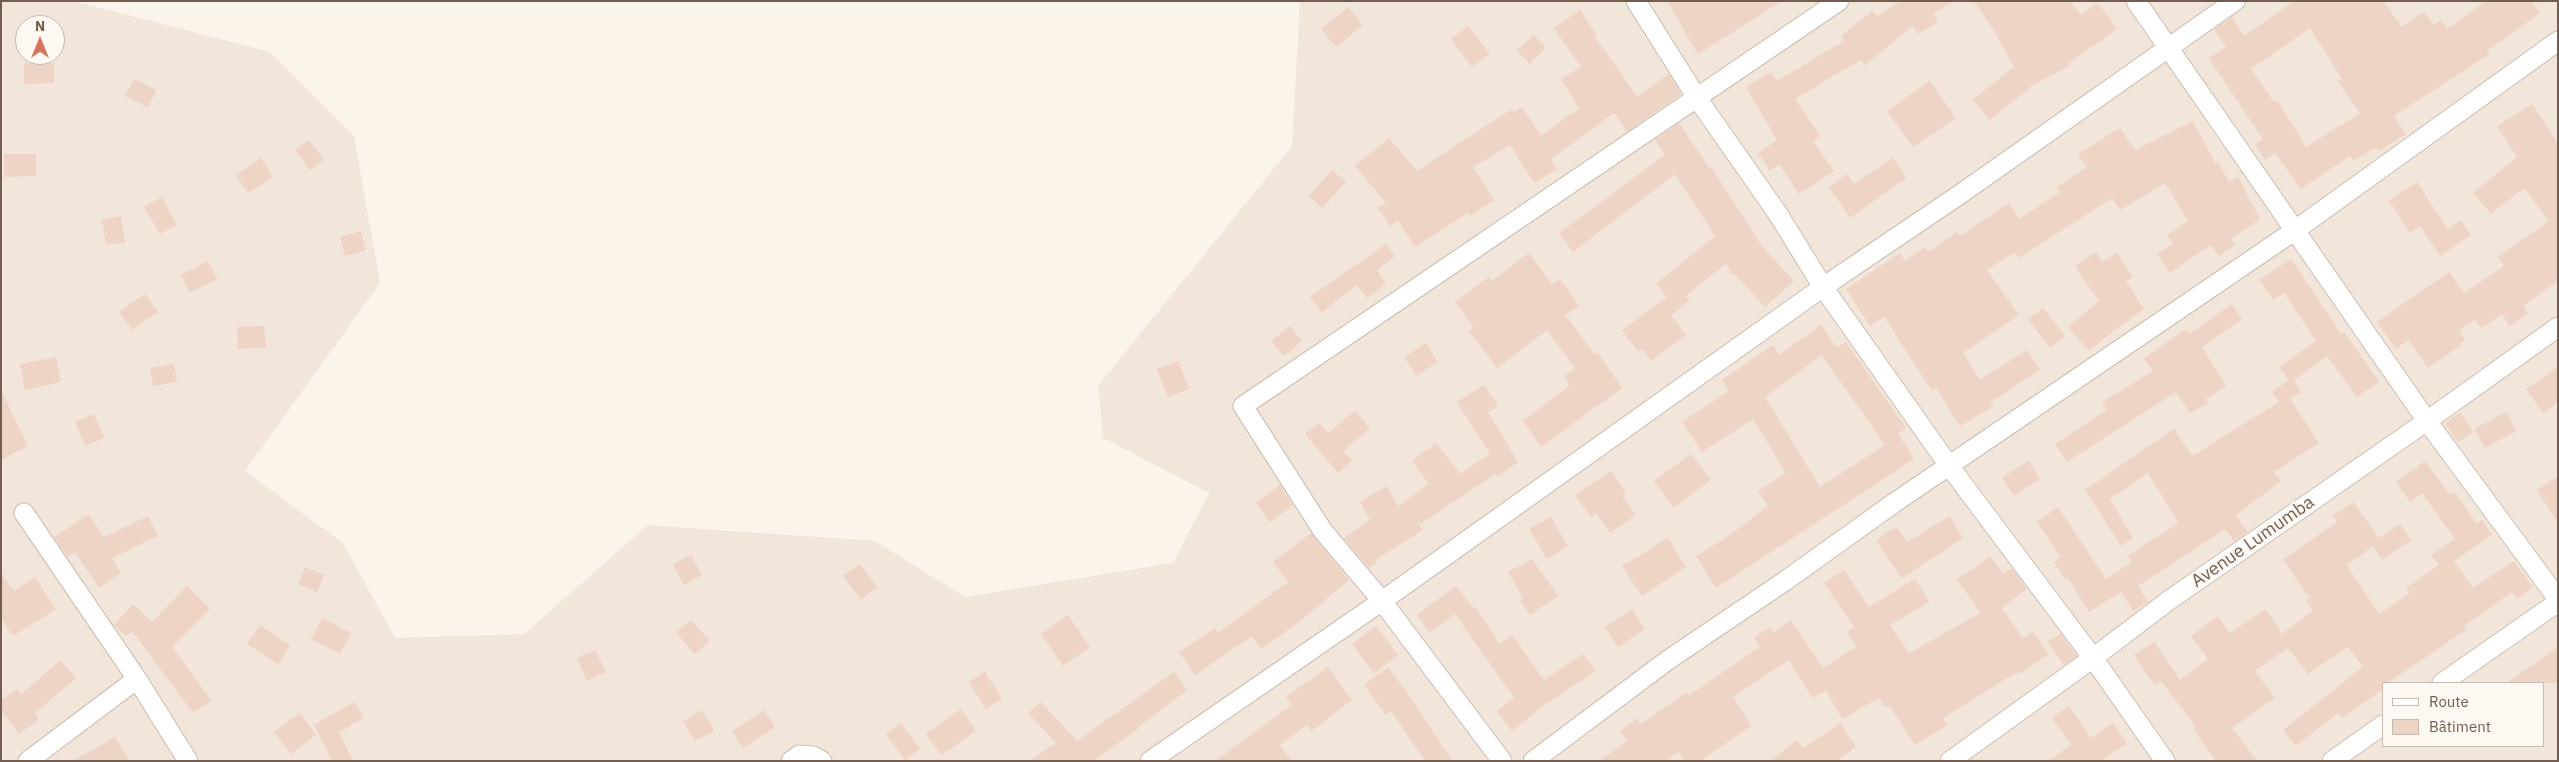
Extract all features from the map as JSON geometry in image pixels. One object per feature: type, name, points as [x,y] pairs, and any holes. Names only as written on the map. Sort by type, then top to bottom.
[{"type":"street","points":[[1636,1],[1697,98],[1778,214],[1823,287],[1950,467],[2093,658],[2164,761]]},
{"type":"street","points":[[1502,761],[1382,601],[1323,531],[1243,406],[1839,1]]},
{"type":"street","points":[[2136,1],[2426,421],[2558,600],[2443,682]]},
{"type":"street","points":[[1150,761],[1382,601],[1823,287],[1959,195],[2235,1]]},
{"type":"street","points":[[1533,761],[1668,660],[1785,581],[1894,503],[1950,467],[2294,231],[2558,41]]},
{"type":"street","name":"Avenue Lumumba","points":[[1950,761],[2093,658],[2168,601],[2558,327]]},
{"type":"street","points":[[24,513],[137,679],[188,761]]},
{"type":"street","points":[[28,761],[137,679]]},
{"type":"street","points":[[2332,761],[2382,726]]},
{"type":"street","points":[[791,761],[799,755],[813,756],[822,761]]},
{"type":"shaded area","points":[[1,1],[74,1],[270,52],[354,136],[380,283],[245,471],[343,543],[395,638],[524,634],[648,525],[875,541],[965,597],[1173,563],[1209,493],[1103,438],[1098,386],[1292,146],[1300,1],[2558,1],[2558,761],[1,761]]},
{"type":"building","points":[[1667,1],[1782,1],[1698,54]]},
{"type":"building","points":[[1902,1],[1954,1],[1933,14],[1938,22],[1918,34],[1913,26],[1865,65],[1860,60],[1795,99],[1820,136],[1813,141],[1834,171],[1799,194],[1779,164],[1770,171],[1758,153],[1777,140],[1746,87],[1771,72],[1777,81],[1844,41],[1841,36],[1872,11],[1877,16]]},
{"type":"building","points":[[1974,1],[2069,1],[2081,15],[2098,3],[2117,29],[2069,63],[2070,66],[2034,84],[1990,120],[1973,99],[2014,67],[1993,29]]},
{"type":"building","points":[[2294,1],[2383,1],[2402,27],[2424,12],[2434,25],[2441,20],[2447,29],[2486,1],[2531,1],[2540,13],[2487,51],[2489,54],[2394,116],[2406,134],[2379,151],[2376,147],[2354,161],[2350,156],[2301,189],[2275,153],[2265,160],[2255,144],[2263,139],[2209,58],[2226,47],[2214,29],[2232,17],[2244,36]],"holes":[[[2310,28],[2342,79],[2338,81],[2360,113],[2306,147],[2277,100],[2274,102],[2251,69]]]},
{"type":"building","points":[[1348,7],[1363,25],[1336,47],[1321,29]]},
{"type":"building","points":[[1580,10],[1596,34],[1594,35],[1637,97],[1669,74],[1681,94],[1627,132],[1614,113],[1551,159],[1557,169],[1534,183],[1510,145],[1473,167],[1494,200],[1470,216],[1468,213],[1415,247],[1398,220],[1390,226],[1378,208],[1386,203],[1355,166],[1389,138],[1417,171],[1512,109],[1514,112],[1522,107],[1541,136],[1579,108],[1561,79],[1581,67],[1554,28]]},
{"type":"building","points":[[1468,26],[1490,54],[1472,67],[1451,39]]},
{"type":"building","points":[[1534,35],[1546,48],[1529,64],[1517,50]]},
{"type":"building","points":[[24,65],[54,65],[54,83],[24,84]]},
{"type":"building","points":[[134,79],[157,90],[148,107],[125,96]]},
{"type":"building","points":[[1930,81],[1956,118],[1913,147],[1887,111]]},
{"type":"building","points":[[2532,104],[2558,143],[2558,281],[2523,306],[2528,313],[2510,326],[2502,314],[2481,328],[2475,320],[2459,330],[2465,340],[2460,343],[2461,345],[2428,368],[2408,340],[2396,349],[2377,322],[2449,272],[2464,293],[2504,266],[2498,257],[2549,221],[2524,188],[2491,214],[2473,193],[2517,157],[2497,126]]},
{"type":"building","points":[[2193,121],[2215,163],[2218,162],[2229,182],[2238,177],[2260,219],[2231,239],[2235,245],[2219,256],[2211,245],[2170,273],[2157,254],[2173,244],[2167,235],[2188,221],[2165,183],[2120,210],[2112,198],[2019,258],[2015,252],[1987,270],[2019,315],[1963,353],[1980,380],[2027,350],[2040,370],[1990,402],[1993,406],[1960,426],[1936,388],[1932,391],[1884,317],[1870,326],[1846,289],[1900,253],[1905,261],[1925,247],[1928,252],[1957,232],[1960,236],[2009,203],[2019,219],[2060,192],[2057,187],[2087,167],[2078,154],[2120,128],[2135,150]]},
{"type":"building","points":[[1679,123],[1710,169],[1712,168],[1761,245],[1794,281],[1765,307],[1735,274],[1733,275],[1726,263],[1686,296],[1690,300],[1671,315],[1686,335],[1651,361],[1642,349],[1638,352],[1622,330],[1667,297],[1656,284],[1715,236],[1675,174],[1573,252],[1559,233],[1665,155],[1655,140]]},
{"type":"building","points":[[309,140],[324,160],[310,170],[295,150]]},
{"type":"building","points":[[4,154],[36,154],[36,176],[4,177]]},
{"type":"building","points":[[261,158],[273,177],[248,193],[236,175]]},
{"type":"building","points":[[1893,158],[1906,178],[1850,218],[1829,187],[1847,174],[1854,184]]},
{"type":"building","points":[[1332,170],[1346,182],[1322,208],[1309,196]]},
{"type":"building","points":[[2417,182],[2448,229],[2461,220],[2471,235],[2440,256],[2420,226],[2410,233],[2389,200]]},
{"type":"building","points":[[162,197],[177,225],[160,234],[144,207]]},
{"type":"building","points":[[121,216],[125,242],[106,245],[102,220]]},
{"type":"building","points":[[361,231],[366,250],[345,256],[340,237]]},
{"type":"building","points":[[1386,244],[1395,256],[1377,270],[1386,284],[1367,298],[1357,285],[1322,312],[1310,297]]},
{"type":"building","points":[[2096,252],[2103,262],[2117,253],[2133,277],[2126,281],[2144,309],[2089,351],[2068,327],[2099,301],[2075,266]]},
{"type":"building","points":[[1529,253],[1552,284],[1560,279],[1579,306],[1565,315],[1595,355],[1598,353],[1622,388],[1541,447],[1523,421],[1570,385],[1564,376],[1575,369],[1547,330],[1497,368],[1469,331],[1474,328],[1455,302],[1489,277],[1492,281]]},
{"type":"building","points":[[2291,259],[2341,334],[2344,332],[2379,382],[2357,397],[2327,356],[2294,380],[2301,392],[2290,399],[2319,443],[2274,472],[2281,481],[2236,515],[2248,532],[2234,541],[2225,529],[2138,586],[2148,602],[2133,611],[2121,592],[2089,612],[2068,578],[2065,579],[2054,562],[2061,557],[2037,522],[2058,507],[2106,579],[2132,562],[2128,556],[2178,522],[2148,473],[2110,499],[2133,538],[2121,546],[2085,490],[2174,429],[2192,456],[2279,402],[2272,392],[2289,380],[2279,367],[2316,341],[2284,293],[2273,300],[2259,280]]},
{"type":"building","points":[[208,261],[217,279],[190,292],[181,275]]},
{"type":"building","points":[[145,294],[158,312],[132,330],[119,312]]},
{"type":"building","points":[[2232,304],[2242,319],[2202,347],[2226,386],[2206,399],[2208,404],[2190,413],[2176,392],[2067,462],[2055,444],[2107,410],[2103,402],[2153,371],[2144,358],[2186,329],[2189,334]]},
{"type":"building","points":[[2043,308],[2065,336],[2050,348],[2028,319]]},
{"type":"building","points":[[1821,325],[1837,348],[1846,342],[1906,428],[1898,434],[1914,459],[1716,588],[1696,556],[1727,537],[1768,506],[1758,491],[1786,473],[1753,419],[1702,452],[1682,422],[1729,391],[1722,380],[1773,345],[1779,355]],"holes":[[[1822,355],[1885,445],[1820,487],[1765,397]]]},
{"type":"building","points":[[264,326],[266,348],[238,349],[237,327]]},
{"type":"building","points":[[1290,326],[1302,341],[1284,356],[1271,341]]},
{"type":"building","points":[[1426,343],[1438,362],[1416,376],[1404,357]]},
{"type":"building","points":[[56,357],[61,382],[25,390],[20,364]]},
{"type":"building","points":[[1178,361],[1189,389],[1168,397],[1157,369]]},
{"type":"building","points":[[174,364],[177,382],[153,386],[150,368]]},
{"type":"building","points":[[2558,367],[2558,402],[2543,413],[2526,389]]},
{"type":"building","points":[[1484,385],[1498,406],[1488,412],[1518,462],[1497,477],[1495,474],[1419,525],[1423,530],[1375,560],[1377,562],[1369,568],[1344,538],[1370,520],[1360,502],[1387,486],[1398,506],[1429,484],[1412,461],[1436,443],[1460,474],[1490,454],[1457,402]]},
{"type":"building","points":[[1,390],[28,446],[1,460]]},
{"type":"building","points":[[1355,411],[1370,428],[1343,451],[1352,461],[1338,473],[1305,434],[1319,423],[1328,433]]},
{"type":"building","points":[[2506,412],[2516,431],[2485,448],[2474,429]]},
{"type":"building","points":[[2460,413],[2473,432],[2458,442],[2445,424]]},
{"type":"building","points":[[94,414],[104,438],[85,446],[75,422]]},
{"type":"building","points":[[1691,454],[1711,480],[1673,508],[1654,481]]},
{"type":"building","points":[[2028,461],[2040,479],[2014,496],[2002,478]]},
{"type":"building","points":[[2425,461],[2450,495],[2455,492],[2477,524],[2482,520],[2492,535],[2454,561],[2473,588],[2514,561],[2533,587],[2517,599],[2512,592],[2464,626],[2466,629],[2441,647],[2388,682],[2382,682],[2382,690],[2342,718],[2338,713],[2296,746],[2283,730],[2363,667],[2348,647],[2308,674],[2288,648],[2255,671],[2275,698],[2232,728],[2257,761],[2216,761],[2193,729],[2196,727],[2161,681],[2154,685],[2134,655],[2154,642],[2180,680],[2208,659],[2191,636],[2218,616],[2230,633],[2266,609],[2282,634],[2313,611],[2306,600],[2310,598],[2283,560],[2337,522],[2333,516],[2353,502],[2379,538],[2400,524],[2411,540],[2382,560],[2373,546],[2347,565],[2379,614],[2410,593],[2406,588],[2439,565],[2431,555],[2455,539],[2422,493],[2410,502],[2396,482]]},
{"type":"building","points":[[1611,471],[1626,492],[1622,495],[1636,515],[1610,533],[1596,513],[1591,517],[1575,495]]},
{"type":"building","points":[[2558,476],[2558,523],[2537,490]]},
{"type":"building","points":[[1280,485],[1293,505],[1270,522],[1256,503]]},
{"type":"building","points":[[89,514],[104,537],[148,516],[158,536],[112,558],[121,573],[99,588],[75,552],[68,557],[54,537]]},
{"type":"building","points":[[1950,516],[1963,538],[1902,578],[1876,541],[1896,526],[1907,542]]},
{"type":"building","points":[[1551,517],[1568,546],[1547,559],[1529,529]]},
{"type":"building","points":[[1311,533],[1349,580],[1299,622],[1261,649],[1252,636],[1195,675],[1179,652],[1215,628],[1218,633],[1288,582],[1273,562]]},
{"type":"building","points":[[1668,538],[1686,567],[1642,596],[1622,566]]},
{"type":"building","points":[[691,555],[702,575],[684,585],[673,565]]},
{"type":"building","points":[[1990,556],[2003,574],[2012,568],[2027,589],[2002,608],[2023,638],[2033,632],[2048,654],[2019,674],[2017,672],[1943,718],[1947,725],[1915,745],[1889,705],[1885,707],[1879,698],[1842,719],[1826,690],[1812,698],[1789,660],[1733,697],[1751,726],[1700,761],[1685,761],[1679,752],[1666,761],[1599,761],[1627,741],[1620,731],[1637,718],[1641,724],[1686,693],[1688,696],[1760,647],[1754,638],[1770,627],[1773,632],[1791,620],[1823,668],[1857,646],[1847,632],[1854,627],[1824,583],[1844,570],[1869,607],[1915,579],[1929,602],[1890,625],[1909,653],[1981,613],[1957,580]]},
{"type":"building","points":[[1532,559],[1558,596],[1530,615],[1520,600],[1523,598],[1508,572]]},
{"type":"building","points":[[860,564],[877,587],[861,600],[843,576]]},
{"type":"building","points":[[305,567],[324,575],[317,592],[298,584]]},
{"type":"building","points":[[1,574],[14,591],[35,577],[56,609],[13,636],[1,618]]},
{"type":"building","points":[[187,586],[210,609],[172,647],[211,700],[193,713],[132,631],[126,636],[114,625],[133,604],[152,622]]},
{"type":"building","points":[[1456,586],[1473,608],[1476,607],[1499,644],[1512,635],[1544,680],[1583,654],[1595,671],[1543,706],[1512,731],[1497,711],[1514,698],[1455,614],[1430,633],[1417,615]]},
{"type":"building","points":[[1632,609],[1645,629],[1618,647],[1605,627]]},
{"type":"building","points":[[1068,615],[1090,647],[1063,666],[1041,634]]},
{"type":"building","points":[[322,618],[351,633],[340,654],[311,639]]},
{"type":"building","points":[[691,620],[710,641],[694,654],[676,632]]},
{"type":"building","points":[[260,625],[290,646],[278,664],[247,644]]},
{"type":"building","points":[[1376,626],[1398,655],[1374,673],[1352,644]]},
{"type":"building","points":[[2061,634],[2077,656],[2064,665],[2048,642]]},
{"type":"building","points":[[2558,647],[2558,683],[2508,682]]},
{"type":"building","points":[[595,650],[606,672],[587,681],[577,658]]},
{"type":"building","points":[[60,660],[76,678],[35,713],[39,719],[19,734],[1,710],[1,700],[17,689],[21,695]]},
{"type":"building","points":[[1328,667],[1352,700],[1311,731],[1307,725],[1280,745],[1292,761],[1215,761],[1292,705],[1286,697]]},
{"type":"building","points":[[1388,667],[1452,761],[1425,761],[1391,711],[1386,715],[1364,685]]},
{"type":"building","points":[[985,672],[1002,699],[986,709],[969,682]]},
{"type":"building","points":[[1174,672],[1187,690],[1093,761],[1030,761],[1056,743],[1028,713],[1041,702],[1077,741]]},
{"type":"building","points":[[354,702],[364,718],[339,732],[353,761],[332,761],[314,725]]},
{"type":"building","points":[[2069,706],[2091,738],[2113,723],[2127,743],[2102,761],[2048,761],[2071,745],[2052,718]]},
{"type":"building","points":[[961,709],[976,731],[941,755],[926,734]]},
{"type":"building","points":[[702,710],[714,731],[695,741],[683,721]]},
{"type":"building","points":[[764,710],[775,727],[743,748],[732,731]]},
{"type":"building","points":[[300,713],[316,735],[291,754],[274,732]]},
{"type":"building","points":[[901,723],[920,749],[905,760],[886,734]]},
{"type":"building","points":[[1840,723],[1856,747],[1836,761],[1770,761],[1797,740],[1804,748]]},
{"type":"building","points":[[115,737],[129,761],[73,761]]}]
